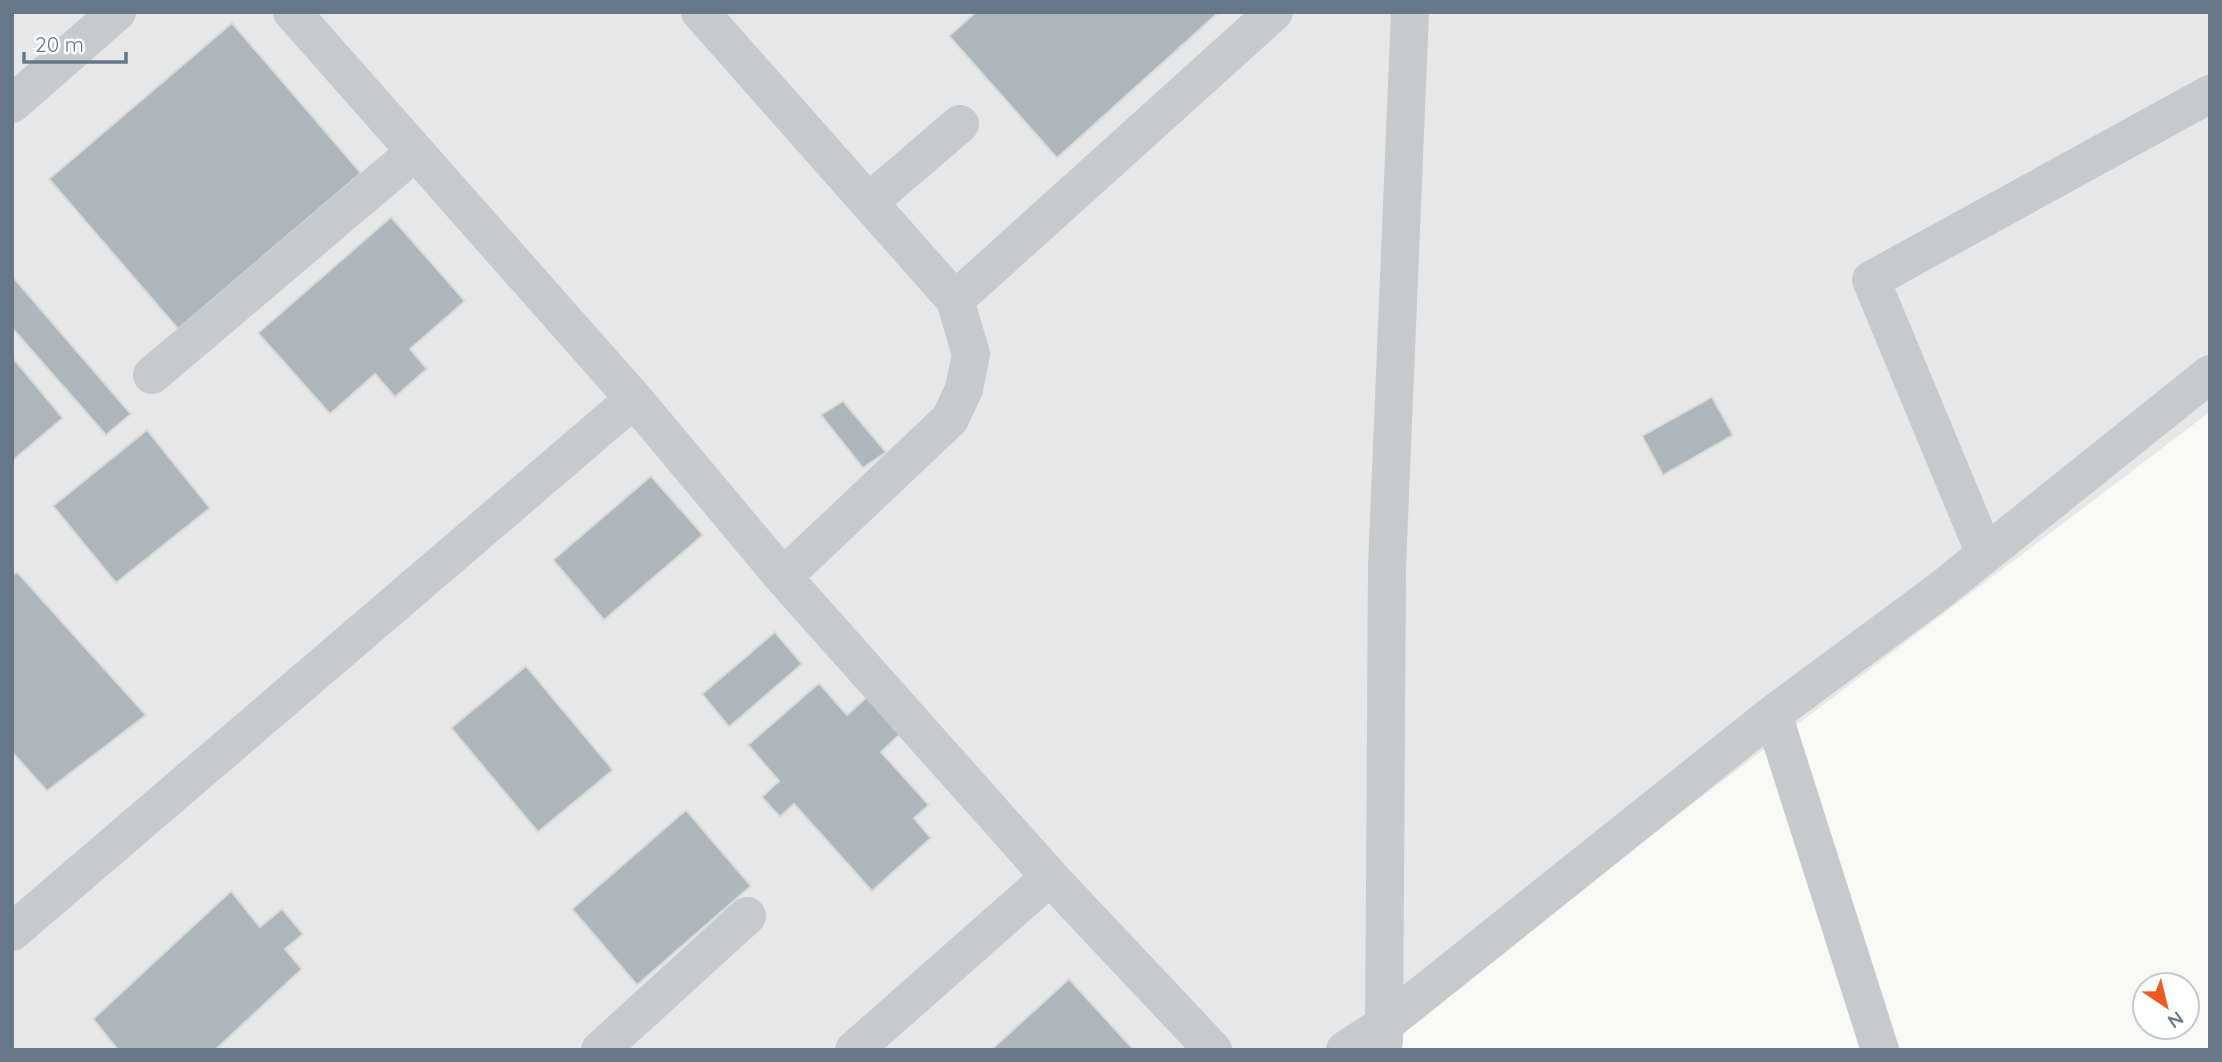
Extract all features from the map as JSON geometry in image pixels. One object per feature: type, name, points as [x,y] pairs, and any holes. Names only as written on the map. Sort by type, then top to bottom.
[{"type":"lane","points":[[12,104],[117,12]]},
{"type":"lane","points":[[292,12],[634,399],[783,576],[1051,877],[1213,1050]]},
{"type":"lane","points":[[700,12],[955,300],[971,354],[964,389],[950,419],[783,576]]},
{"type":"lane","points":[[955,300],[1274,12]]},
{"type":"lane","points":[[1384,1037],[1387,567],[1410,12]]},
{"type":"lane","points":[[1985,554],[1871,280],[2210,94]]},
{"type":"lane","points":[[869,202],[960,124]]},
{"type":"lane","points":[[152,375],[415,152]]},
{"type":"lane","points":[[1345,1050],[1384,1037],[1773,714],[1985,554],[2210,374]]},
{"type":"lane","points":[[12,932],[634,399]]},
{"type":"lane","points":[[1773,714],[1880,1050]]},
{"type":"lane","points":[[854,1050],[1051,877]]},
{"type":"lane","points":[[600,1050],[747,916]]},
{"type":"shaded area","points":[[12,12],[2210,12],[2210,412],[1367,1050],[12,1050]]},
{"type":"building","points":[[976,12],[1219,12],[1057,158],[949,36]]},
{"type":"building","points":[[232,23],[361,173],[178,329],[49,179]]},
{"type":"building","points":[[391,217],[465,301],[410,349],[427,369],[395,397],[375,374],[330,414],[258,333]]},
{"type":"building","points":[[12,276],[131,414],[106,435],[12,328]]},
{"type":"building","points":[[12,357],[63,418],[12,461]]},
{"type":"building","points":[[1712,397],[1733,435],[1663,475],[1642,436]]},
{"type":"building","points":[[843,401],[886,452],[863,468],[821,415]]},
{"type":"building","points":[[147,430],[210,508],[116,583],[53,506]]},
{"type":"building","points":[[651,476],[703,535],[604,620],[553,560]]},
{"type":"building","points":[[17,572],[146,715],[47,791],[12,752],[12,576]]},
{"type":"building","points":[[775,632],[802,664],[729,727],[702,694]]},
{"type":"building","points":[[526,666],[613,770],[538,832],[451,728]]},
{"type":"building","points":[[819,683],[847,715],[868,696],[901,733],[881,752],[929,805],[914,818],[931,838],[872,891],[794,804],[780,817],[762,797],[779,781],[748,745]]},
{"type":"building","points":[[686,810],[751,886],[637,985],[572,909]]},
{"type":"building","points":[[231,891],[260,927],[282,909],[303,934],[285,949],[302,969],[215,1050],[118,1050],[93,1019]]},
{"type":"building","points":[[1069,979],[1134,1050],[991,1050]]}]
